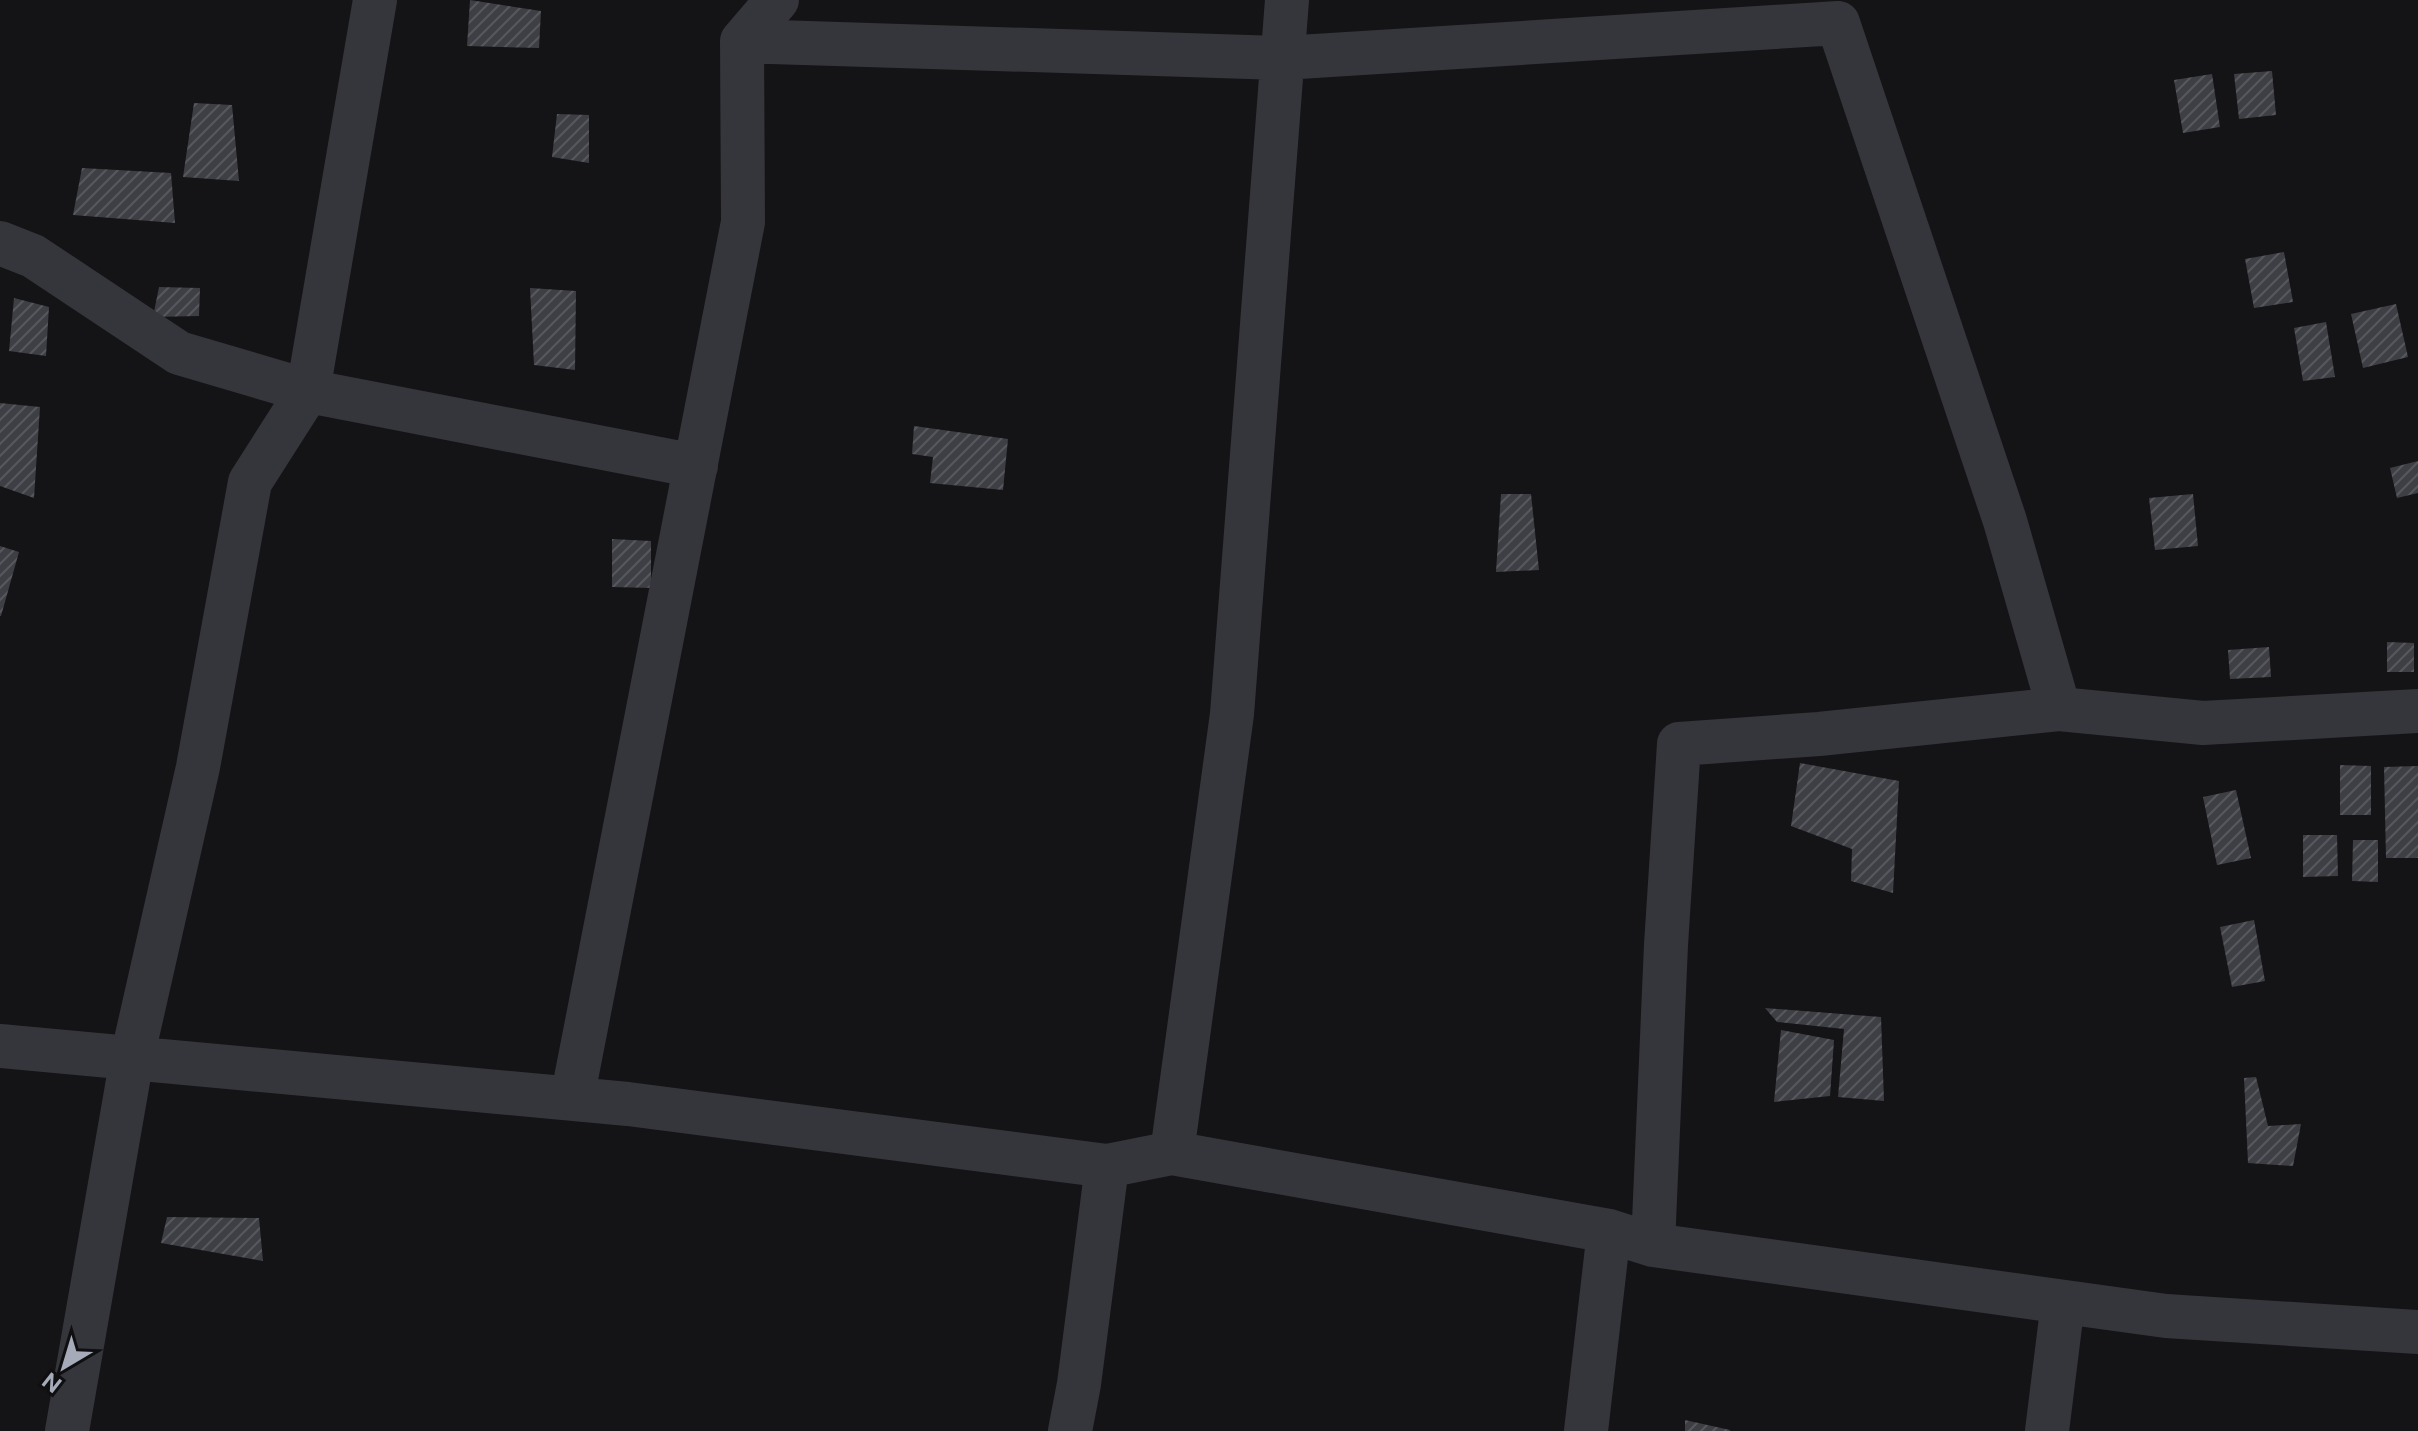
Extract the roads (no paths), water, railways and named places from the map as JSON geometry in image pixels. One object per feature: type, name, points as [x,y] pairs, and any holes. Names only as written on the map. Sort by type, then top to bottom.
[{"type":"street","points":[[67,1431],[132,1058],[198,767],[250,482],[308,391],[375,0]]},
{"type":"street","points":[[572,1099],[743,222],[742,41],[777,0]]},
{"type":"street","points":[[1172,1153],[1232,714],[1287,0]]},
{"type":"street","points":[[742,41],[1283,58],[1838,23],[2005,521],[2059,709]]},
{"type":"street","points":[[0,243],[33,256],[179,353],[308,391],[696,466]]},
{"type":"street","points":[[1653,1245],[1666,945],[1679,744],[1819,734],[2059,709],[2203,723],[2418,711]]},
{"type":"street","points":[[0,1046],[572,1099],[1107,1166],[1172,1153],[1609,1231],[1653,1245],[2166,1316],[2418,1332]]},
{"type":"street","points":[[1070,1431],[1079,1384],[1107,1166]]},
{"type":"street","points":[[1586,1431],[1609,1231]]},
{"type":"street","points":[[2047,1431],[2063,1302]]}]
